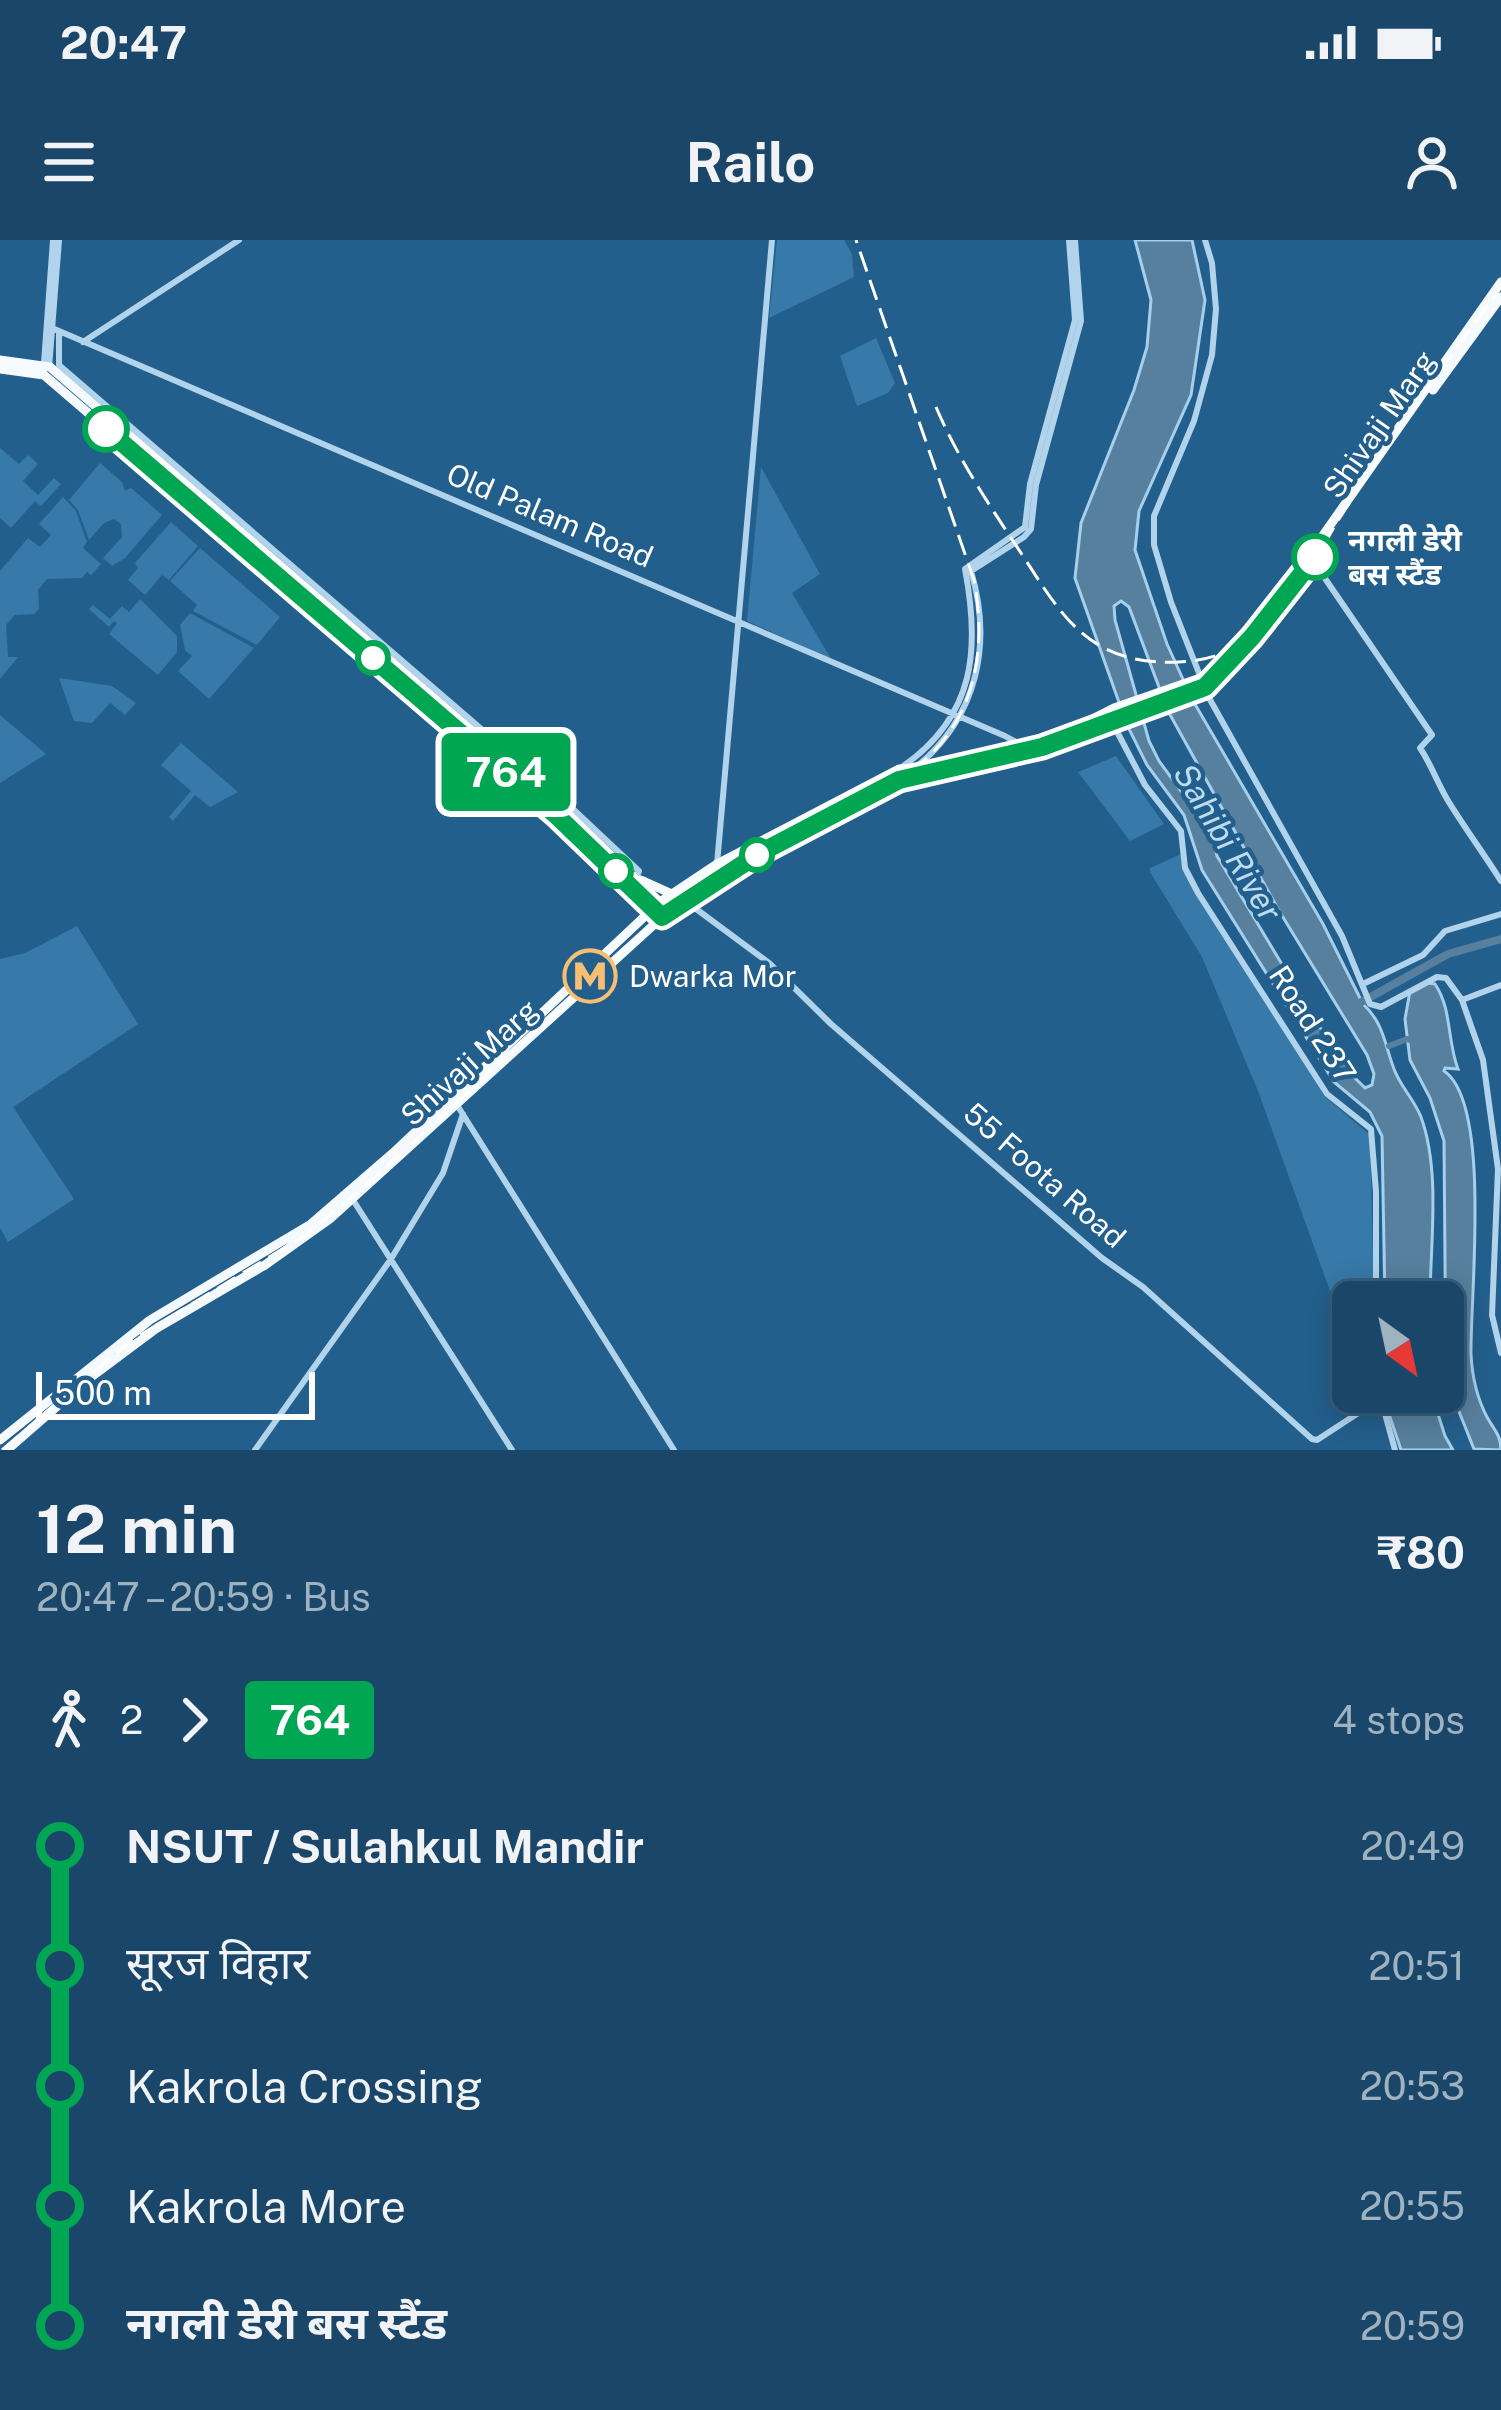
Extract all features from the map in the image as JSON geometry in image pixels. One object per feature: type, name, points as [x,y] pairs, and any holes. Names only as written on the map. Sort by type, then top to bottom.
[{"type":"main road","name":"Shivaji Marg","points":[[1310,558],[1501,282]]},
{"type":"main road","name":"Shivaji Marg","points":[[7,1450],[143,1338],[310,1224],[486,1073],[661,910],[672,894],[717,864],[900,773],[1024,748],[1202,683],[1238,653],[1501,297]]},
{"type":"main road","points":[[0,364],[44,369],[299,577],[661,910]]},
{"type":"main road","points":[[44,369],[634,883],[672,894]]},
{"type":"main road","name":"Shivaji Marg","points":[[0,1440],[116,1345],[265,1265],[352,1200],[460,1110],[486,1073],[643,918],[684,900],[900,773]]},
{"type":"main road","points":[[634,883],[643,918]]},
{"type":"street","points":[[56,240],[59,365],[299,577]]},
{"type":"street","points":[[44,369],[56,240]]},
{"type":"street","points":[[83,342],[239,240]]},
{"type":"street","points":[[717,864],[772,240]]},
{"type":"street","points":[[900,773],[933,752],[955,716],[971,663],[974,619],[964,571],[1025,527],[1030,484],[1061,360],[1074,327],[1072,240]]},
{"type":"street","points":[[1205,240],[1216,309],[1212,355],[1205,388],[1154,516],[1152,535],[1202,683],[1228,738],[1342,937],[1370,1004],[1381,1007],[1437,976],[1446,978],[1462,1000],[1484,1060],[1498,1168],[1492,1315],[1501,1353]]},
{"type":"street","points":[[44,369],[56,329]]},
{"type":"street","name":"Old Palam Road","points":[[56,329],[1024,748]]},
{"type":"street","points":[[1310,558],[1432,735],[1420,748],[1501,881]]},
{"type":"street","name":"Road 237","points":[[1116,716],[1145,784],[1181,831],[1185,868],[1198,893],[1327,1094],[1371,1129],[1376,1281]]},
{"type":"street","name":"55 Foota Road","points":[[684,900],[769,963],[831,1024],[1102,1258],[1143,1287],[1313,1440],[1358,1413]]},
{"type":"street","points":[[1363,989],[1424,955],[1446,931],[1501,914]]},
{"type":"street","points":[[1462,1000],[1501,985]]},
{"type":"street","points":[[255,1450],[391,1259],[443,1173],[460,1110]]},
{"type":"street","points":[[460,1110],[674,1450]]},
{"type":"street","points":[[352,1200],[512,1450]]},
{"type":"street","points":[[1383,1413],[1395,1450]]},
{"type":"shaded area","points":[[777,240],[844,240],[852,254],[854,277],[769,318]]},
{"type":"shaded area","points":[[1135,240],[1192,240],[1205,300],[1191,395],[1139,511],[1135,550],[1167,644],[1192,699],[1323,924],[1421,1117],[1433,1184],[1431,1281],[1385,1281],[1382,1136],[1370,1112],[1334,1082],[1202,870],[1184,815],[1147,765],[1127,725],[1075,578],[1081,523],[1147,347],[1151,300]],"holes":[[[1121,601],[1129,607],[1168,711],[1278,909],[1367,1055],[1374,1074],[1372,1085],[1365,1088],[1353,1076],[1319,1026],[1217,856],[1211,832],[1159,761],[1115,620],[1114,606]]]},
{"type":"shaded area","points":[[876,338],[895,383],[888,393],[857,406],[840,356]]},
{"type":"shaded area","points":[[0,448],[19,464],[28,455],[38,464],[23,481],[38,495],[54,478],[61,484],[41,506],[35,501],[11,528],[0,518]]},
{"type":"shaded area","points":[[100,463],[122,482],[125,491],[131,488],[162,515],[125,558],[112,566],[103,558],[122,537],[121,524],[114,519],[104,523],[89,540],[69,500]]},
{"type":"shaded area","points":[[761,467],[820,574],[792,593],[831,659],[747,621]]},
{"type":"shaded area","points":[[63,497],[76,511],[87,542],[83,548],[101,564],[82,578],[47,579],[38,590],[39,609],[34,614],[15,615],[6,625],[8,657],[18,657],[0,679],[0,571],[28,538],[40,547],[51,535],[39,524]]},
{"type":"shaded area","points":[[171,522],[198,546],[169,580],[162,575],[145,595],[128,580],[138,568],[135,563]]},
{"type":"shaded area","points":[[200,548],[280,617],[257,645],[193,611],[197,605],[170,581]]},
{"type":"shaded area","points":[[140,599],[177,636],[177,652],[158,675],[109,634],[117,623],[109,627],[89,609],[93,605],[110,619],[122,606],[129,612]]},
{"type":"shaded area","points":[[190,613],[254,648],[209,699],[178,671],[192,656],[185,650],[180,625]]},
{"type":"shaded area","points":[[59,678],[112,686],[136,703],[125,715],[110,703],[92,723],[74,721]]},
{"type":"shaded area","points":[[0,715],[46,754],[0,783]]},
{"type":"shaded area","points":[[181,743],[238,792],[210,807],[195,795],[173,821],[169,817],[191,791],[161,765]]},
{"type":"shaded area","points":[[1116,756],[1164,824],[1130,841],[1078,772]]},
{"type":"shaded area","points":[[1181,854],[1185,870],[1324,1096],[1370,1135],[1373,1281],[1332,1281],[1332,1297],[1258,1091],[1202,957],[1150,868]]},
{"type":"shaded area","points":[[77,926],[138,1024],[13,1107],[74,1199],[8,1242],[0,1228],[0,959],[25,953]]},
{"type":"shaded area","points":[[1435,984],[1458,1069],[1444,1071],[1459,1090],[1473,1160],[1472,1362],[1480,1402],[1501,1450],[1474,1449],[1460,1413],[1464,1413],[1464,1281],[1445,1281],[1444,1141],[1430,1098],[1410,1060],[1405,1019],[1410,991]]},
{"type":"shaded area","points":[[1438,1413],[1453,1450],[1401,1450],[1389,1414]]},
{"type":"waterway","points":[[1356,1005],[1448,954],[1501,939]]},
{"type":"waterway","points":[[1389,1046],[1414,1041]]},
{"type":"railway","points":[[2,1450],[132,1340],[304,1236],[666,912],[747,860],[900,779],[939,746],[954,725],[973,680],[977,656],[974,580],[856,240]]},
{"type":"railway","points":[[936,407],[992,508],[1077,628],[1096,643],[1146,661],[1206,659],[1255,637],[1286,608],[1358,489],[1501,287]]},
{"type":"bus line","name":"764","points":[[106,429],[557,816],[662,917],[760,853],[899,780],[1042,747],[1205,687],[1225,669],[1315,557]]},
{"type":"place","name":"नगली डेरी बस स्टैंड","points":[[1315,557]]},
{"type":"place","name":"Dwarka Mor","points":[[590,976]]},
{"type":"water label","name":"Sahibi River","points":[[1228,842]]}]
